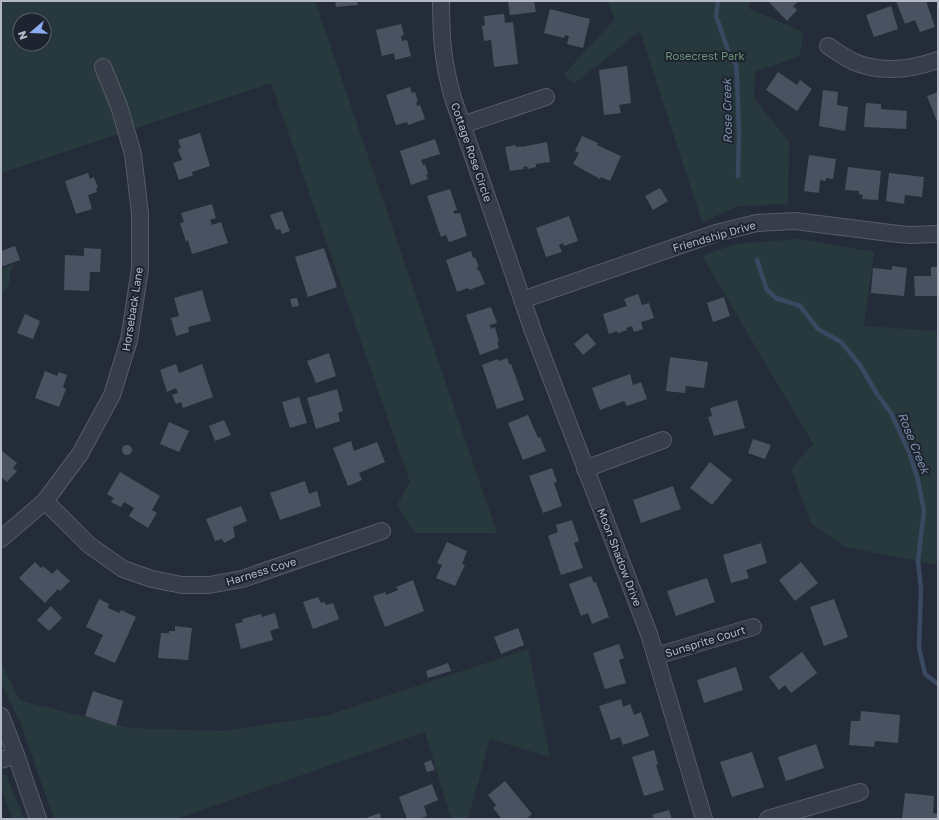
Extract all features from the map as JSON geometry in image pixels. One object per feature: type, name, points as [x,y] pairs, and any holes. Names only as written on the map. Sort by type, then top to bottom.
[{"type":"street","name":"Cottage Rose Circle","points":[[441,1],[442,43],[445,70],[462,125],[522,300]]},
{"type":"street","points":[[828,46],[851,60],[874,68],[899,70],[938,60]]},
{"type":"street","name":"Horseback Lane","points":[[1,539],[45,501],[80,454],[112,395],[129,340],[140,269],[140,212],[133,154],[118,106],[103,67]]},
{"type":"street","points":[[462,125],[546,97]]},
{"type":"street","name":"Friendship Drive","points":[[522,300],[743,225],[795,221],[898,234],[938,234]]},
{"type":"street","name":"Moon Shadow Drive","points":[[522,300],[585,469],[642,614],[656,656],[704,819]]},
{"type":"street","points":[[585,469],[663,440]]},
{"type":"street","name":"Harness Cove","points":[[45,501],[89,545],[123,569],[152,579],[182,585],[209,585],[242,579],[382,531]]},
{"type":"street","name":"Sunsprite Court","points":[[656,656],[753,626]]},
{"type":"street","points":[[1,716],[38,819]]},
{"type":"street","points":[[1,760],[16,755]]},
{"type":"street","points":[[768,819],[860,792]]},
{"type":"green space","points":[[6,1],[315,1],[497,533],[415,533],[397,505],[410,482],[271,83],[1,173],[1,3]]},
{"type":"green space","name":"Rosecrest Park","points":[[607,1],[751,1],[748,8],[803,32],[800,56],[755,72],[754,98],[789,142],[788,204],[739,206],[702,222],[640,31],[574,84],[564,74],[615,19]]},
{"type":"green space","points":[[798,239],[874,252],[864,326],[938,331],[938,565],[845,547],[811,523],[791,469],[813,444],[702,256],[736,244]]},
{"type":"green space","points":[[15,264],[10,274],[10,284],[1,295],[1,269]]},
{"type":"green space","points":[[528,649],[550,757],[490,739],[468,819],[451,819],[425,732],[176,819],[54,819],[20,721],[1,684],[1,663],[20,700],[130,728],[224,731],[329,715]]},
{"type":"green space","points":[[1,774],[6,775],[24,819],[12,819],[1,787]]},
{"type":"building","points":[[335,1],[357,1],[358,5],[336,7]]},
{"type":"building","points":[[508,1],[534,1],[536,12],[510,15]]},
{"type":"building","points":[[768,1],[799,1],[793,6],[797,10],[787,21]]},
{"type":"building","points":[[896,1],[926,1],[935,27],[920,32],[915,20],[905,24]]},
{"type":"building","points":[[891,6],[898,29],[874,37],[866,15]]},
{"type":"building","points":[[550,9],[590,19],[583,48],[567,44],[569,36],[565,35],[564,38],[544,33]]},
{"type":"building","points":[[504,14],[505,23],[513,22],[518,64],[494,67],[491,40],[484,41],[482,26],[485,25],[484,16]]},
{"type":"building","points":[[401,24],[404,35],[401,36],[402,41],[407,40],[411,56],[395,60],[394,53],[382,56],[376,30]]},
{"type":"building","points":[[627,66],[631,103],[619,105],[621,113],[604,115],[599,70]]},
{"type":"building","points":[[778,72],[797,85],[800,80],[812,89],[797,111],[766,90]]},
{"type":"building","points":[[410,87],[412,93],[415,92],[418,102],[416,102],[417,106],[420,105],[425,119],[408,125],[407,122],[396,125],[386,95]]},
{"type":"building","points":[[823,90],[838,92],[837,105],[848,107],[845,131],[819,126]]},
{"type":"building","points":[[938,92],[938,124],[927,96]]},
{"type":"building","points":[[866,103],[881,104],[881,109],[907,111],[906,129],[864,127]]},
{"type":"building","points":[[200,133],[210,166],[192,172],[193,175],[179,180],[173,163],[182,160],[178,149],[181,148],[178,140]]},
{"type":"building","points":[[582,136],[621,156],[610,181],[601,177],[600,179],[573,164],[579,153],[575,151]]},
{"type":"building","points":[[435,139],[440,154],[421,160],[423,165],[425,164],[428,179],[411,185],[400,151]]},
{"type":"building","points":[[547,142],[550,162],[536,164],[536,167],[528,169],[527,166],[523,167],[524,169],[510,171],[505,147],[515,145],[516,147],[521,147]]},
{"type":"building","points":[[809,155],[836,159],[833,179],[826,178],[826,181],[820,180],[819,193],[804,191]]},
{"type":"building","points":[[848,167],[881,171],[878,200],[862,199],[863,195],[859,194],[859,191],[845,190]]},
{"type":"building","points":[[88,173],[90,179],[94,177],[98,188],[96,188],[97,192],[88,195],[92,209],[76,214],[65,181]]},
{"type":"building","points":[[889,173],[924,177],[922,197],[905,195],[904,204],[886,201]]},
{"type":"building","points":[[660,188],[668,201],[653,210],[645,196]]},
{"type":"building","points":[[450,189],[457,210],[453,211],[455,214],[460,213],[467,236],[449,242],[446,235],[441,237],[427,196]]},
{"type":"building","points":[[212,204],[216,218],[210,220],[212,225],[221,222],[228,243],[192,254],[188,240],[186,242],[180,223],[184,222],[181,213]]},
{"type":"building","points":[[282,211],[290,231],[282,234],[280,229],[276,230],[270,215]]},
{"type":"building","points":[[569,216],[578,241],[564,246],[563,243],[559,245],[562,252],[546,257],[536,228]]},
{"type":"building","points":[[15,246],[20,260],[1,267],[1,251]]},
{"type":"building","points":[[84,248],[101,249],[100,272],[90,272],[89,291],[64,290],[65,255],[84,256]]},
{"type":"building","points":[[324,248],[337,287],[308,297],[295,257]]},
{"type":"building","points":[[471,251],[473,258],[475,257],[479,267],[477,267],[478,271],[479,270],[485,284],[469,290],[468,288],[457,292],[446,260]]},
{"type":"building","points":[[892,266],[907,268],[904,296],[871,293],[873,268],[892,270]]},
{"type":"building","points":[[931,267],[938,267],[938,296],[915,296],[914,276],[931,276]]},
{"type":"building","points":[[202,290],[211,321],[188,327],[189,332],[176,336],[171,318],[179,316],[174,298]]},
{"type":"building","points":[[638,294],[642,305],[649,303],[654,318],[641,322],[643,329],[634,332],[632,326],[626,328],[627,330],[609,334],[603,314],[627,306],[624,299]]},
{"type":"building","points":[[724,297],[730,316],[713,322],[707,303]]},
{"type":"building","points":[[297,298],[299,306],[292,307],[290,299]]},
{"type":"building","points":[[491,307],[497,323],[490,325],[491,329],[495,327],[499,348],[480,355],[466,315]]},
{"type":"building","points":[[25,314],[40,321],[33,339],[17,333]]},
{"type":"building","points":[[587,333],[596,344],[583,355],[574,344]]},
{"type":"building","points":[[329,353],[336,376],[316,383],[307,361]]},
{"type":"building","points":[[670,357],[708,362],[704,388],[686,386],[685,393],[666,391]]},
{"type":"building","points":[[507,358],[509,364],[511,364],[524,400],[497,409],[482,365],[498,359],[499,361]]},
{"type":"building","points":[[176,364],[179,373],[202,364],[213,397],[183,408],[181,402],[176,404],[172,395],[178,393],[176,388],[167,392],[160,370]]},
{"type":"building","points":[[45,371],[57,376],[59,372],[67,375],[63,387],[66,389],[59,407],[35,398]]},
{"type":"building","points":[[630,374],[633,385],[641,382],[647,399],[627,406],[624,401],[600,410],[592,388]]},
{"type":"building","points":[[337,389],[343,411],[338,413],[340,421],[316,429],[307,398]]},
{"type":"building","points":[[299,397],[307,423],[290,428],[282,402]]},
{"type":"building","points":[[737,400],[745,428],[714,436],[708,417],[712,416],[710,408]]},
{"type":"building","points":[[528,415],[538,438],[540,437],[546,451],[523,460],[508,423]]},
{"type":"building","points":[[224,420],[231,435],[215,441],[209,426]]},
{"type":"building","points":[[169,422],[189,431],[179,452],[160,444]]},
{"type":"building","points":[[753,439],[771,445],[765,459],[748,453]]},
{"type":"building","points":[[351,441],[354,451],[377,442],[385,462],[359,473],[362,480],[348,486],[333,448]]},
{"type":"building","points":[[125,445],[129,445],[131,446],[131,454],[125,455],[122,452],[122,448]]},
{"type":"building","points":[[1,450],[17,463],[13,468],[17,471],[7,482],[1,477]]},
{"type":"building","points":[[710,462],[732,480],[712,505],[690,488]]},
{"type":"building","points":[[552,468],[557,482],[554,483],[562,506],[543,513],[529,476]]},
{"type":"building","points":[[120,472],[160,496],[152,510],[157,513],[148,528],[129,516],[134,508],[124,502],[121,507],[111,502],[114,498],[107,494]]},
{"type":"building","points":[[305,481],[309,494],[317,491],[321,506],[280,520],[270,493]]},
{"type":"building","points":[[673,486],[681,509],[641,523],[633,500]]},
{"type":"building","points":[[241,506],[247,521],[233,527],[235,537],[224,543],[222,539],[215,541],[206,519]]},
{"type":"building","points":[[572,520],[579,541],[574,543],[583,568],[561,575],[548,536],[558,532],[556,525]]},
{"type":"building","points":[[447,542],[467,551],[462,564],[465,565],[455,586],[436,578],[442,565],[437,563]]},
{"type":"building","points":[[761,543],[767,563],[746,570],[749,578],[731,583],[723,555]]},
{"type":"building","points":[[35,562],[41,568],[43,566],[52,574],[57,569],[70,581],[60,591],[58,589],[45,603],[19,578]]},
{"type":"building","points":[[801,562],[818,583],[795,601],[779,580]]},
{"type":"building","points":[[591,576],[594,583],[596,582],[609,617],[592,624],[588,613],[581,616],[569,584]]},
{"type":"building","points":[[707,578],[715,602],[676,616],[667,591]]},
{"type":"building","points":[[413,580],[424,611],[385,627],[373,596],[386,592],[386,595],[398,590],[396,587]]},
{"type":"building","points":[[318,597],[321,603],[325,602],[326,605],[333,603],[339,619],[313,629],[303,602]]},
{"type":"building","points":[[99,599],[109,604],[108,608],[120,613],[121,610],[136,617],[115,663],[94,654],[103,635],[86,627]]},
{"type":"building","points":[[834,599],[848,637],[824,646],[810,607]]},
{"type":"building","points":[[51,606],[62,618],[49,631],[37,620]]},
{"type":"building","points":[[275,613],[279,628],[270,631],[273,640],[241,649],[235,624],[243,622],[242,619],[261,614],[262,617]]},
{"type":"building","points":[[175,626],[192,628],[188,660],[158,658],[161,633],[175,631]]},
{"type":"building","points":[[518,628],[524,645],[501,654],[494,637]]},
{"type":"building","points":[[619,644],[624,658],[619,660],[626,683],[605,689],[593,653]]},
{"type":"building","points":[[802,652],[817,673],[791,693],[785,685],[779,690],[769,677]]},
{"type":"building","points":[[448,663],[451,671],[428,678],[426,671]]},
{"type":"building","points":[[736,667],[743,690],[704,703],[697,680]]},
{"type":"building","points":[[93,691],[123,701],[116,726],[85,716]]},
{"type":"building","points":[[621,699],[623,707],[630,704],[634,715],[641,712],[649,736],[623,745],[620,737],[611,740],[599,706]]},
{"type":"building","points":[[861,711],[900,715],[898,743],[875,741],[874,747],[849,745],[851,721],[860,721]]},
{"type":"building","points":[[816,744],[824,768],[786,781],[778,757]]},
{"type":"building","points":[[654,750],[658,764],[656,765],[664,790],[644,796],[632,757]]},
{"type":"building","points":[[752,752],[764,787],[732,797],[720,762]]},
{"type":"building","points":[[431,760],[435,770],[427,772],[424,763]]},
{"type":"building","points":[[505,781],[532,814],[526,819],[502,819],[493,808],[496,805],[488,795]]},
{"type":"building","points":[[432,784],[438,800],[424,806],[427,816],[419,819],[407,819],[399,797]]},
{"type":"building","points":[[905,793],[934,796],[933,813],[938,814],[938,819],[902,819]]},
{"type":"building","points":[[669,810],[672,819],[654,819],[652,815]]},
{"type":"building","points":[[380,813],[381,819],[363,819]]},
{"type":"waterway","name":"Rose Creek","points":[[718,1],[716,16],[729,53],[736,65],[739,135],[738,176]]},
{"type":"waterway","name":"Rose Creek","points":[[757,260],[767,290],[776,298],[800,306],[818,329],[841,342],[860,365],[877,394],[891,413],[909,452],[918,480],[924,511],[918,561],[921,589],[919,647],[925,674],[938,684]]}]
